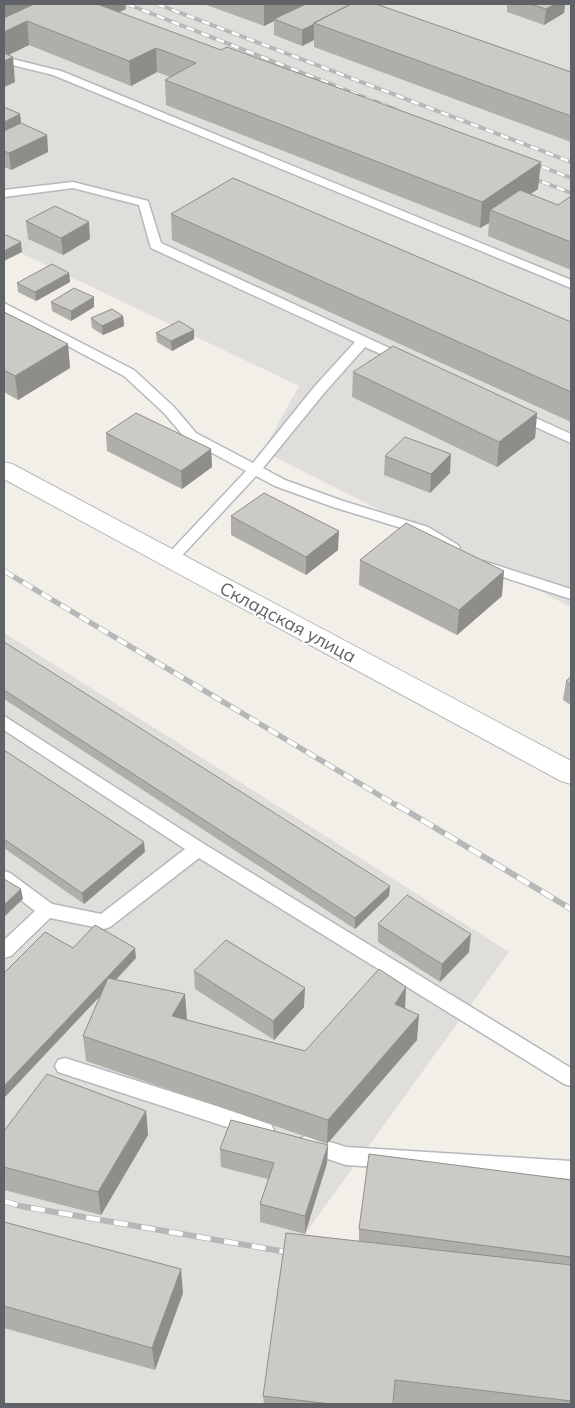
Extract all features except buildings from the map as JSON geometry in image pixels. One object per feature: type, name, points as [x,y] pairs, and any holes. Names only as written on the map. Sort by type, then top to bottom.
[{"type":"street","name":"Складская улица","points":[[4,469],[571,774]]},
{"type":"lane","points":[[4,60],[57,73],[571,284]]},
{"type":"lane","points":[[4,194],[73,185],[144,203],[155,245],[417,367]]},
{"type":"lane","points":[[4,307],[129,373],[169,410],[191,436],[280,482],[338,504],[423,530],[483,566],[571,594]]},
{"type":"lane","points":[[171,559],[255,469],[320,389],[363,342]]},
{"type":"lane","points":[[508,409],[571,439]]},
{"type":"lane","points":[[4,722],[198,849],[571,1078]]},
{"type":"lane","points":[[4,878],[47,910],[104,922],[198,849]]},
{"type":"lane","points":[[4,951],[47,910]]},
{"type":"lane","points":[[65,1066],[346,1156],[571,1170]]},
{"type":"shaded area","points":[[4,4],[571,4],[571,607],[263,451],[299,386],[4,245]]},
{"type":"shaded area","points":[[4,633],[509,952],[305,1234],[571,1287],[571,1404],[4,1404]]},
{"type":"railway","points":[[127,4],[397,110]]},
{"type":"railway","points":[[157,4],[571,162]]},
{"type":"railway","points":[[527,161],[571,178]]},
{"type":"railway","points":[[527,176],[571,193]]},
{"type":"railway","points":[[4,571],[399,807]]},
{"type":"railway","points":[[397,805],[571,909]]},
{"type":"railway","points":[[4,1201],[20,1206],[298,1254]]}]
